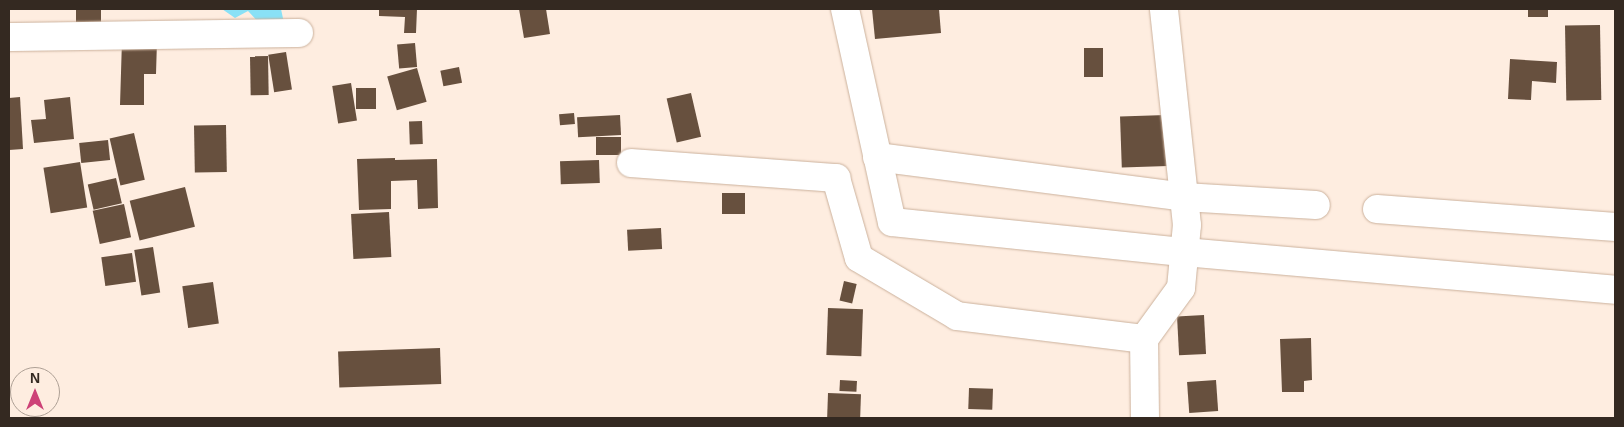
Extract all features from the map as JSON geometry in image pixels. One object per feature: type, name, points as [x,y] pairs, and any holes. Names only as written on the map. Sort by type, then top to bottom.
[{"type":"street","points":[[845,9],[892,222],[1184,252],[1615,290]]},
{"type":"street","points":[[1145,418],[1144,339],[1181,288],[1187,225],[1164,9]]},
{"type":"street","points":[[9,37],[299,33]]},
{"type":"street","points":[[877,157],[1184,197],[1316,205]]},
{"type":"street","points":[[631,163],[836,178],[859,258],[957,316],[1144,339]]},
{"type":"street","points":[[1377,209],[1615,227]]},
{"type":"water","points":[[222,9],[281,9],[284,23],[263,27],[248,11],[235,18]]},
{"type":"building","points":[[76,9],[101,9],[101,24],[76,24]]},
{"type":"building","points":[[379,9],[417,9],[416,33],[404,33],[405,17],[379,16]]},
{"type":"building","points":[[519,9],[546,9],[550,34],[524,38]]},
{"type":"building","points":[[872,9],[939,9],[941,33],[875,39]]},
{"type":"building","points":[[1528,9],[1548,9],[1548,17],[1528,17]]},
{"type":"building","points":[[1600,25],[1601,100],[1566,101],[1565,26]]},
{"type":"building","points":[[122,40],[157,41],[156,74],[144,74],[144,105],[120,105]]},
{"type":"building","points":[[415,43],[417,67],[399,68],[397,45]]},
{"type":"building","points":[[1084,48],[1103,48],[1103,77],[1084,77]]},
{"type":"building","points":[[286,52],[292,90],[274,92],[268,55]]},
{"type":"building","points":[[250,56],[268,56],[269,95],[251,95]]},
{"type":"building","points":[[1510,59],[1557,62],[1556,83],[1532,81],[1531,100],[1508,99]]},
{"type":"building","points":[[459,67],[462,83],[443,86],[440,71]]},
{"type":"building","points":[[417,68],[427,102],[397,110],[387,77]]},
{"type":"building","points":[[351,83],[357,121],[338,124],[332,86]]},
{"type":"building","points":[[356,88],[376,88],[376,109],[356,109]]},
{"type":"building","points":[[691,93],[701,137],[677,142],[667,99]]},
{"type":"building","points":[[20,97],[23,149],[9,150],[9,98]]},
{"type":"building","points":[[70,97],[74,139],[34,143],[31,120],[46,119],[44,100]]},
{"type":"building","points":[[574,113],[575,124],[560,125],[559,114]]},
{"type":"building","points":[[620,115],[621,135],[578,137],[577,117]]},
{"type":"building","points":[[1166,115],[1168,166],[1122,168],[1120,117]]},
{"type":"building","points":[[409,121],[422,121],[423,144],[410,144]]},
{"type":"building","points":[[226,125],[227,172],[195,173],[194,126]]},
{"type":"building","points":[[134,133],[145,180],[120,185],[110,139]]},
{"type":"building","points":[[596,137],[621,137],[621,155],[596,155]]},
{"type":"building","points":[[108,140],[110,160],[81,163],[79,143]]},
{"type":"building","points":[[395,158],[395,160],[437,159],[438,208],[418,209],[417,180],[391,181],[391,209],[359,210],[357,159]]},
{"type":"building","points":[[599,160],[600,183],[561,184],[560,161]]},
{"type":"building","points":[[80,162],[87,207],[51,213],[43,168]]},
{"type":"building","points":[[116,178],[122,203],[94,210],[88,185]]},
{"type":"building","points":[[185,187],[195,227],[140,241],[130,201]]},
{"type":"building","points":[[722,193],[745,193],[745,214],[722,214]]},
{"type":"building","points":[[124,204],[131,237],[100,244],[93,211]]},
{"type":"building","points":[[389,212],[391,257],[353,259],[351,214]]},
{"type":"building","points":[[661,228],[662,249],[628,251],[627,230]]},
{"type":"building","points":[[153,247],[160,292],[141,295],[134,250]]},
{"type":"building","points":[[132,253],[136,282],[105,286],[101,257]]},
{"type":"building","points":[[844,281],[857,284],[852,303],[840,300]]},
{"type":"building","points":[[213,282],[219,324],[188,328],[182,286]]},
{"type":"building","points":[[828,308],[863,309],[861,356],[826,355]]},
{"type":"building","points":[[1204,315],[1206,354],[1179,355],[1177,316]]},
{"type":"building","points":[[1311,338],[1312,380],[1304,381],[1304,392],[1282,392],[1280,339]]},
{"type":"building","points":[[440,348],[441,384],[339,388],[338,352]]},
{"type":"building","points":[[840,380],[857,381],[856,392],[839,391]]},
{"type":"building","points":[[1216,380],[1218,411],[1189,413],[1187,382]]},
{"type":"building","points":[[969,388],[993,389],[992,410],[968,409]]},
{"type":"building","points":[[828,393],[861,394],[860,418],[827,418]]}]
